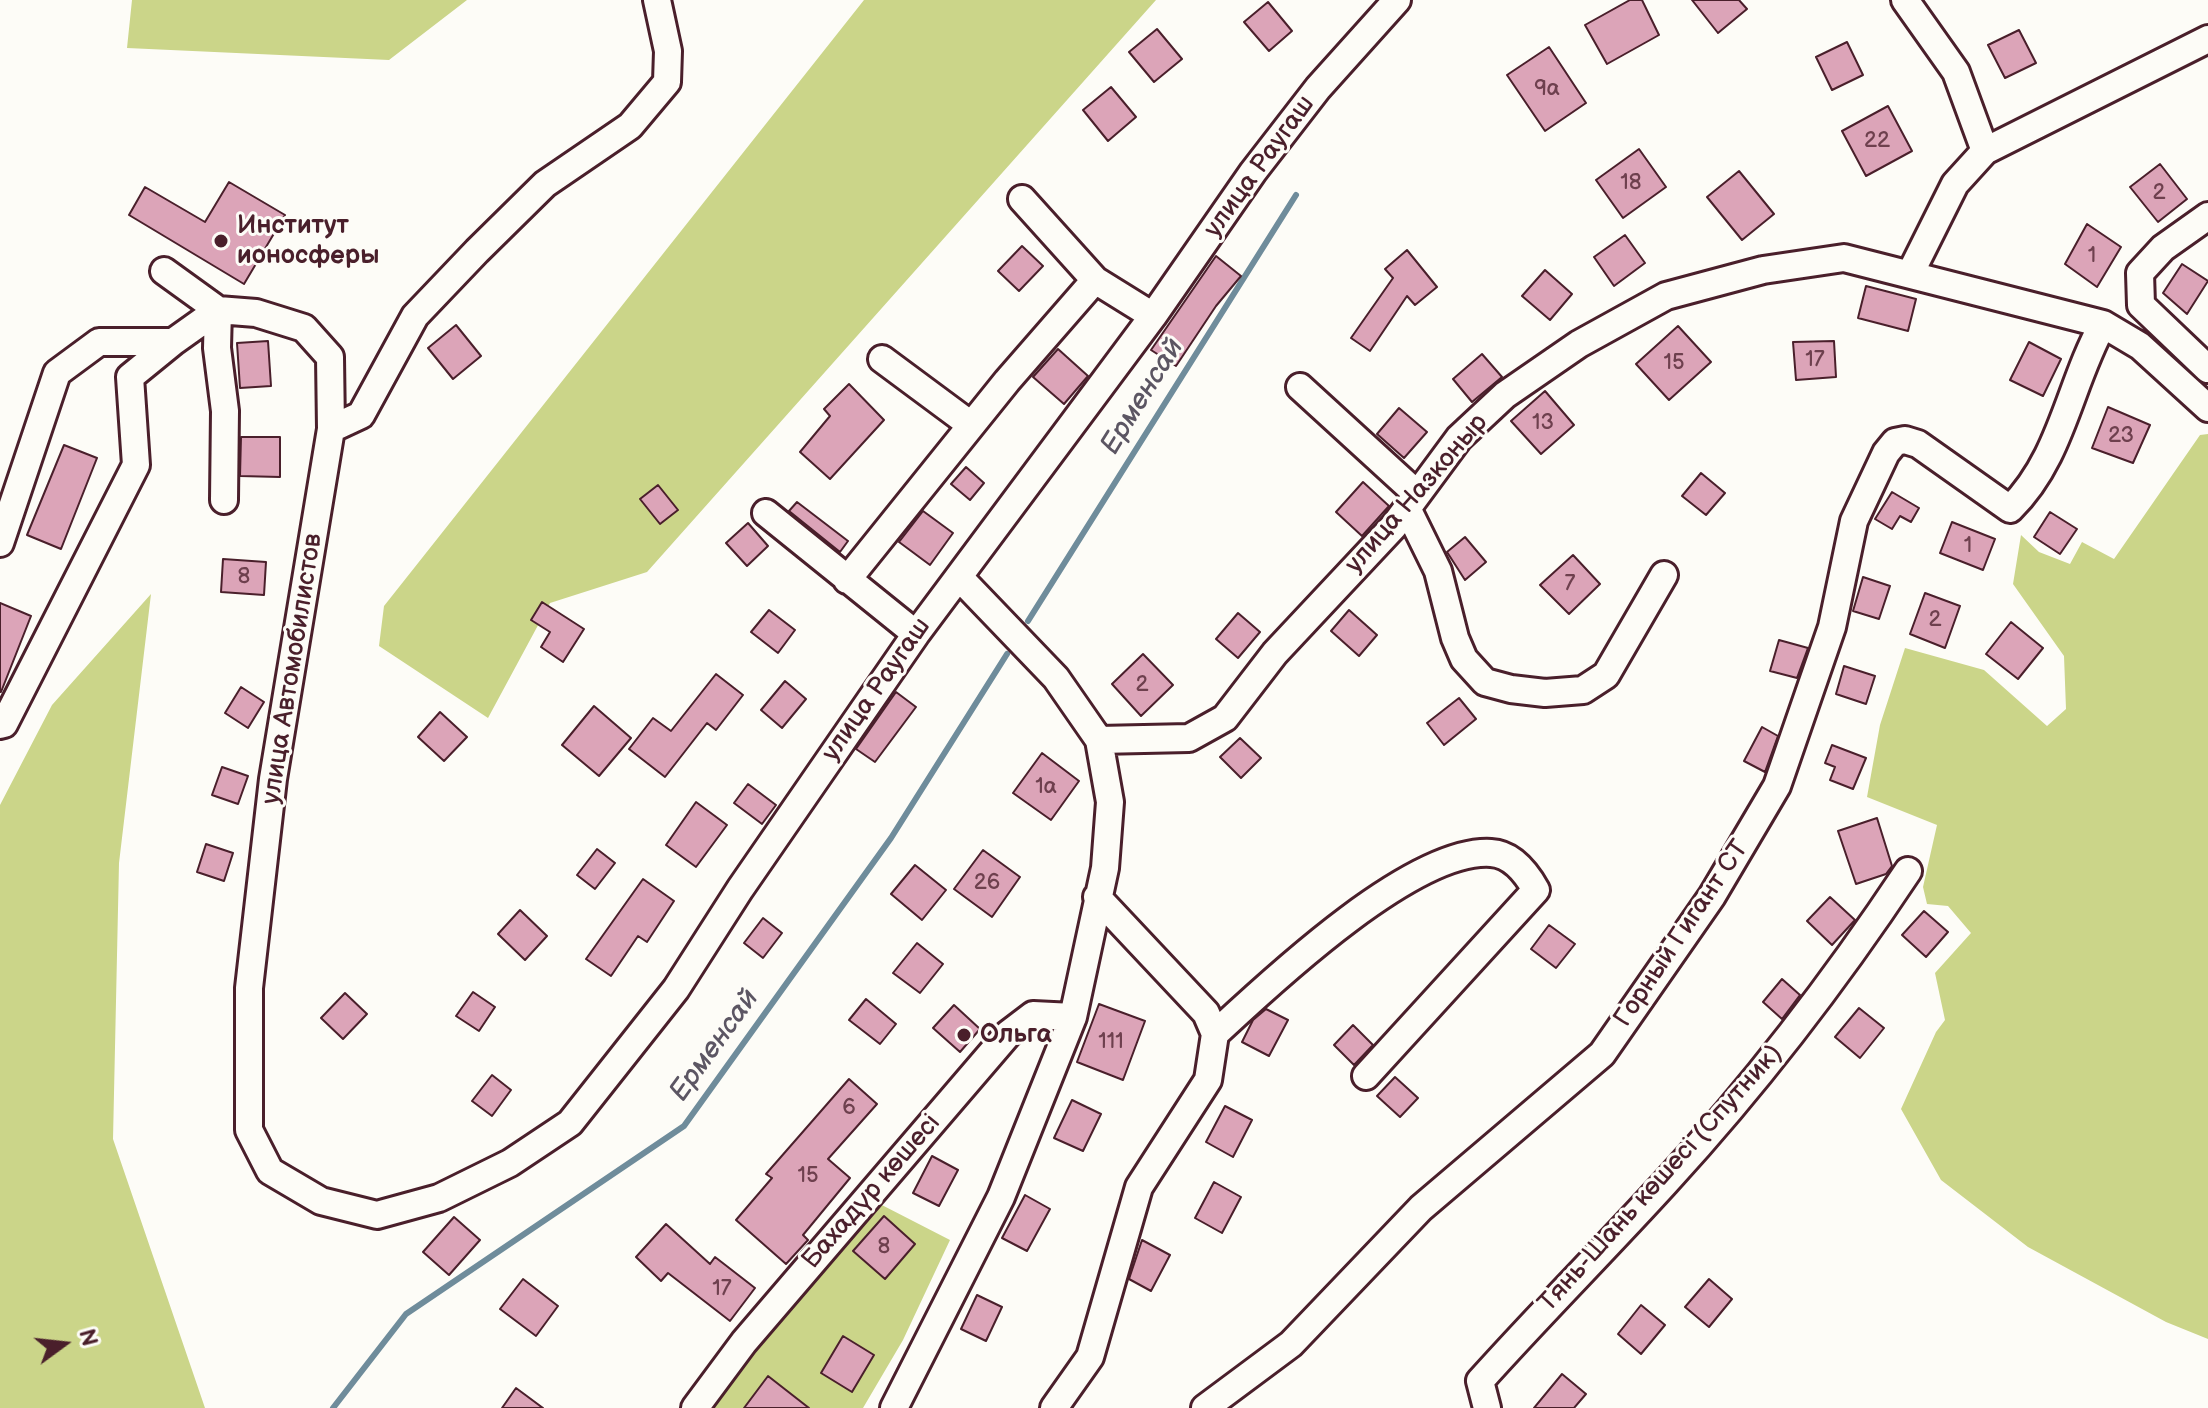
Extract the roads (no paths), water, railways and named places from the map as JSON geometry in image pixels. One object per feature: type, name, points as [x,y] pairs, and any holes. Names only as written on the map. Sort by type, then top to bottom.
[{"type":"street","name":"улица Раугаш","points":[[270,1171],[321,1201],[377,1215],[439,1198],[510,1163],[570,1123],[676,989],[748,875],[916,634],[1153,316],[1253,172],[1318,88],[1397,0]]},
{"type":"street","points":[[1905,0],[1956,72],[1985,151]]},
{"type":"street","points":[[331,429],[361,415],[415,316],[477,251],[545,184],[630,126],[667,82],[668,51],[660,1]]},
{"type":"street","points":[[1910,274],[1955,184],[1985,151],[2208,39]]},
{"type":"street","points":[[1022,199],[1095,280],[1153,316]]},
{"type":"street","points":[[2208,216],[2163,248],[2140,273],[2141,305],[2208,369]]},
{"type":"street","name":"улица Назконыр","points":[[1099,740],[1189,738],[1225,718],[1275,653],[1412,501],[1459,438],[1505,395],[1579,344],[1666,296],[1763,270],[1844,258],[2103,324],[2140,346],[2208,408]]},
{"type":"street","points":[[164,271],[218,310]]},
{"type":"street","points":[[847,580],[971,425],[1095,280]]},
{"type":"street","points":[[0,725],[4,724],[136,465],[130,377],[218,310]]},
{"type":"street","points":[[218,310],[217,348],[225,411],[224,500]]},
{"type":"street","name":"улица Автомобилистов","points":[[218,310],[256,313],[304,328],[330,357],[331,429],[273,779],[249,988],[249,1130],[270,1171]]},
{"type":"street","name":"Горный Гигант СТ","points":[[1205,1408],[1291,1344],[1421,1208],[1602,1054],[1712,896],[1777,786],[1832,627],[1854,521],[1886,453],[1895,442],[1905,440],[1918,444],[2010,509],[2026,494],[2050,454],[2072,405],[2090,347],[2103,324]]},
{"type":"street","points":[[0,543],[57,373],[99,342],[173,342]]},
{"type":"street","points":[[882,359],[971,425]]},
{"type":"street","points":[[1300,387],[1412,501],[1438,571],[1455,638],[1464,659],[1485,682],[1545,693],[1583,690],[1606,675],[1664,575]]},
{"type":"street","points":[[766,513],[916,634]]},
{"type":"street","points":[[894,1408],[1001,1197],[1073,1017],[1105,868],[1110,802],[1099,740],[1056,678],[959,577]]},
{"type":"street","points":[[1215,1034],[1318,944],[1415,874],[1465,855],[1494,853],[1512,860],[1536,890],[1366,1076]]},
{"type":"street","name":"Тянь-Шань көшесі (Спутник)","points":[[1487,1408],[1480,1381],[1666,1182],[1746,1090],[1847,962],[1908,871]]},
{"type":"street","points":[[1054,1408],[1090,1357],[1139,1187],[1208,1080],[1215,1034],[1206,1013],[1097,897]]},
{"type":"street","name":"Бахадүр көшесі","points":[[695,1408],[744,1342],[1008,1034],[1033,1015],[1073,1017]]},
{"type":"waterway","name":"Ерменсай","points":[[1028,621],[1296,195]]},
{"type":"waterway","name":"Ерменсай","points":[[333,1408],[406,1314],[684,1126],[891,838],[1007,654]]},
{"type":"place","name":"Институт ионосферы","points":[[221,241]]},
{"type":"place","name":"Ольга","points":[[964,1035]]}]
